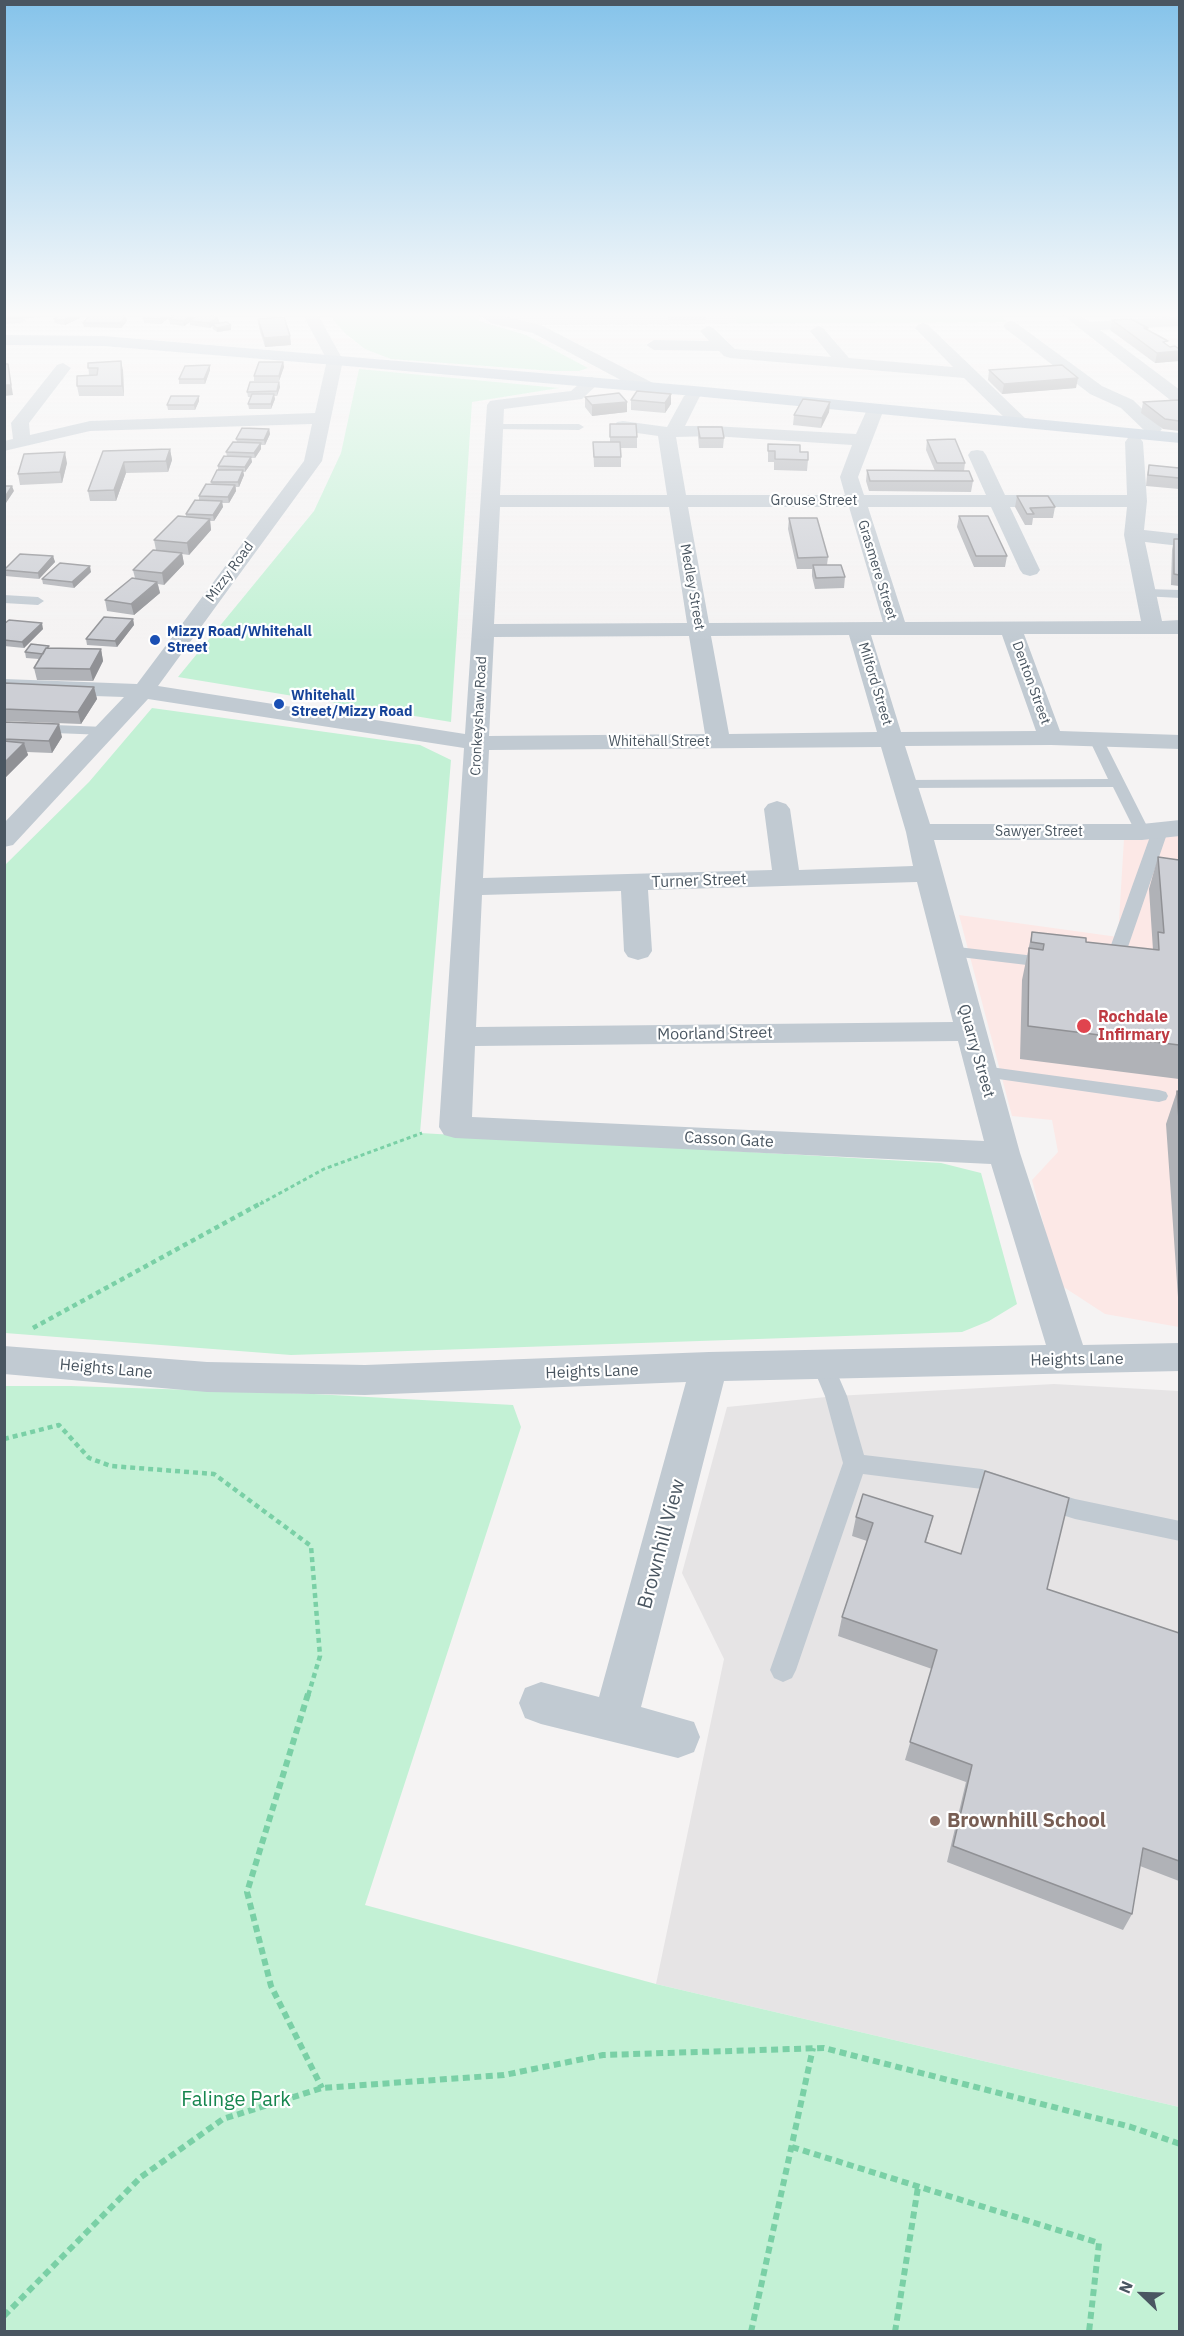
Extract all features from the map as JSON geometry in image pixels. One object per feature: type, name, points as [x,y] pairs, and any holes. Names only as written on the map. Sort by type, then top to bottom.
[{"type":"main road","points":[[1031,424],[1179,438]]},
{"type":"street","points":[[20,424],[22,442]]},
{"type":"street","points":[[4,446],[90,426],[148,424]]},
{"type":"street","name":"Mizzy Road","points":[[4,839],[143,691],[313,461],[322,424]]},
{"type":"street","name":"Cronkeyshaw Road","points":[[455,1127],[495,424]]},
{"type":"street","points":[[670,432],[675,424]]},
{"type":"street","name":"Grasmere Street","points":[[869,424],[849,477],[896,629]]},
{"type":"street","points":[[1147,424],[1152,429]]},
{"type":"street","points":[[623,426],[670,432],[713,430],[863,440]]},
{"type":"street","name":"Medley Street","points":[[670,432],[677,501],[718,742]]},
{"type":"street","points":[[1134,442],[1137,501],[1134,535],[1153,627]]},
{"type":"street","points":[[977,455],[1030,570]]},
{"type":"street","name":"Grouse Street","points":[[491,501],[1137,501]]},
{"type":"street","points":[[1134,535],[1179,540]]},
{"type":"street","points":[[483,631],[1179,627]]},
{"type":"street","name":"Denton Street","points":[[1011,628],[1050,738]]},
{"type":"street","name":"Milford Street","points":[[858,629],[891,739]]},
{"type":"street","name":"Whitehall Street","points":[[4,686],[143,691],[477,743],[1050,738],[1179,742]]},
{"type":"street","name":"Quarry Street","points":[[891,739],[919,832],[928,874],[1004,1153],[1069,1360]]},
{"type":"street","points":[[777,809],[787,878]]},
{"type":"street","name":"Sawyer Street","points":[[919,832],[1160,830]]},
{"type":"street","name":"Turner Street","points":[[469,887],[928,874]]},
{"type":"street","points":[[634,883],[639,951]]},
{"type":"street","name":"Moorland Street","points":[[460,1037],[970,1031]]},
{"type":"street","name":"Casson Gate","points":[[455,1127],[1004,1153]]},
{"type":"street","name":"Heights Lane","points":[[4,1360],[207,1377],[365,1380],[709,1367],[1179,1358]]},
{"type":"street","name":"Brownhill View","points":[[615,1722],[709,1367]]},
{"type":"street","points":[[541,1703],[678,1737]]},
{"type":"lane","points":[[495,428],[579,427]]},
{"type":"lane","points":[[1146,593],[1179,594]]},
{"type":"lane","points":[[4,599],[38,601]]},
{"type":"lane","points":[[4,727],[105,731]]},
{"type":"lane","points":[[1096,739],[1118,783],[1160,830],[1112,970],[1100,968]]},
{"type":"lane","points":[[905,784],[1118,783]]},
{"type":"lane","points":[[949,951],[1065,964]]},
{"type":"lane","points":[[983,1072],[1159,1096]]},
{"type":"lane","points":[[783,1670],[855,1463],[836,1396],[823,1365]]},
{"type":"lane","points":[[855,1463],[982,1479],[1075,1509],[1179,1531]]},
{"type":"path","points":[[32,1329],[324,1169],[420,1133],[455,1127]]},
{"type":"path","points":[[4,1438],[59,1425],[89,1458],[111,1466],[214,1474],[311,1546],[320,1656],[247,1892],[271,1986],[322,2088]]},
{"type":"path","points":[[751,2331],[813,2048]]},
{"type":"path","points":[[4,2316],[141,2177],[223,2119],[322,2088],[504,2075],[603,2055],[824,2048],[1131,2127],[1179,2144]]},
{"type":"path","points":[[792,2147],[1099,2243],[1089,2331]]},
{"type":"path","points":[[895,2331],[918,2187]]},
{"type":"shaded area","name":"Rochdale Infirmary","points":[[1179,831],[1179,1327],[1105,1314],[1059,1284],[1032,1180],[1058,1152],[1052,1120],[1012,1116],[959,915],[1118,937],[1124,839]]},
{"type":"shaded area","name":"Brownhill School","points":[[1054,1384],[1179,1391],[1179,2107],[656,1984],[724,1659],[682,1573],[727,1407],[836,1396]]},
{"type":"green space","points":[[347,424],[471,424],[451,722],[178,677],[314,511],[341,453]]},
{"type":"green space","points":[[152,708],[420,745],[451,760],[420,1133],[941,1163],[981,1173],[1017,1304],[989,1321],[962,1332],[291,1355],[5,1333],[5,865],[89,782]]},
{"type":"green space","name":"Falinge Park","points":[[5,1386],[314,1394],[513,1405],[521,1427],[365,1905],[656,1984],[1179,2107],[1179,2331],[5,2331]]},
{"type":"building","points":[[610,424],[636,424],[637,437],[610,437]]},
{"type":"building","points":[[698,427],[722,427],[724,438],[700,438]]},
{"type":"building","points":[[242,428],[269,429],[264,440],[236,439]]},
{"type":"building","points":[[955,439],[965,463],[937,463],[927,440]]},
{"type":"building","points":[[233,442],[261,443],[254,453],[226,452]]},
{"type":"building","points":[[593,442],[620,442],[621,457],[594,457]]},
{"type":"building","points":[[768,444],[800,445],[800,452],[808,452],[808,460],[775,459],[775,451],[768,451]]},
{"type":"building","points":[[170,449],[166,461],[124,462],[114,490],[88,491],[103,451]]},
{"type":"building","points":[[65,452],[60,472],[18,474],[24,454]]},
{"type":"building","points":[[224,456],[251,457],[245,467],[218,466]]},
{"type":"building","points":[[1149,465],[1179,468],[1179,478],[1148,475]]},
{"type":"building","points":[[217,470],[243,470],[238,482],[211,482]]},
{"type":"building","points":[[867,470],[969,471],[973,481],[870,481]]},
{"type":"building","points":[[206,484],[235,485],[228,497],[199,496]]},
{"type":"building","points":[[4,486],[12,486],[5,497],[4,497]]},
{"type":"building","points":[[1017,496],[1048,496],[1055,507],[1030,508],[1034,514],[1027,514]]},
{"type":"building","points":[[195,500],[222,501],[213,515],[186,514]]},
{"type":"building","points":[[178,516],[210,519],[187,543],[154,540]]},
{"type":"building","points":[[959,516],[988,516],[1007,556],[976,556]]},
{"type":"building","points":[[789,518],[817,518],[828,557],[798,558]]},
{"type":"building","points":[[1174,539],[1179,539],[1179,575],[1174,574]]},
{"type":"building","points":[[153,550],[182,553],[162,573],[133,570]]},
{"type":"building","points":[[20,554],[53,556],[38,573],[4,570]]},
{"type":"building","points":[[60,563],[90,566],[72,582],[42,579]]},
{"type":"building","points":[[813,565],[841,565],[845,577],[816,578]]},
{"type":"building","points":[[132,578],[157,582],[131,604],[105,600]]},
{"type":"building","points":[[104,617],[133,619],[115,641],[86,639]]},
{"type":"building","points":[[9,620],[42,623],[22,642],[4,640],[4,624]]},
{"type":"building","points":[[31,644],[49,646],[43,654],[25,652]]},
{"type":"building","points":[[46,648],[101,649],[90,669],[34,668]]},
{"type":"building","points":[[4,683],[94,687],[78,712],[4,709]]},
{"type":"building","points":[[4,722],[59,724],[49,741],[4,739]]},
{"type":"building","points":[[4,741],[24,743],[4,763]]},
{"type":"building","points":[[1158,857],[1179,860],[1179,1045],[1028,1026],[1029,948],[1043,950],[1044,944],[1031,942],[1032,932],[1086,938],[1086,942],[1159,950],[1158,932],[1164,933]]},
{"type":"building","points":[[1177,1091],[1179,1092],[1179,1120]]},
{"type":"building","points":[[985,1471],[1069,1498],[1047,1589],[1179,1633],[1179,1861],[1143,1848],[1132,1914],[953,1846],[972,1765],[910,1742],[937,1650],[842,1617],[873,1523],[856,1517],[863,1494],[933,1516],[925,1542],[961,1554]]},
{"type":"place","name":"Mizzy Road/Whitehall Street","points":[[155,640]]},
{"type":"place","name":"Whitehall Street/Mizzy Road","points":[[279,704]]},
{"type":"place","name":"Rochdale Infirmary","points":[[1084,1026]]},
{"type":"place","name":"Brownhill School","points":[[935,1821]]}]
